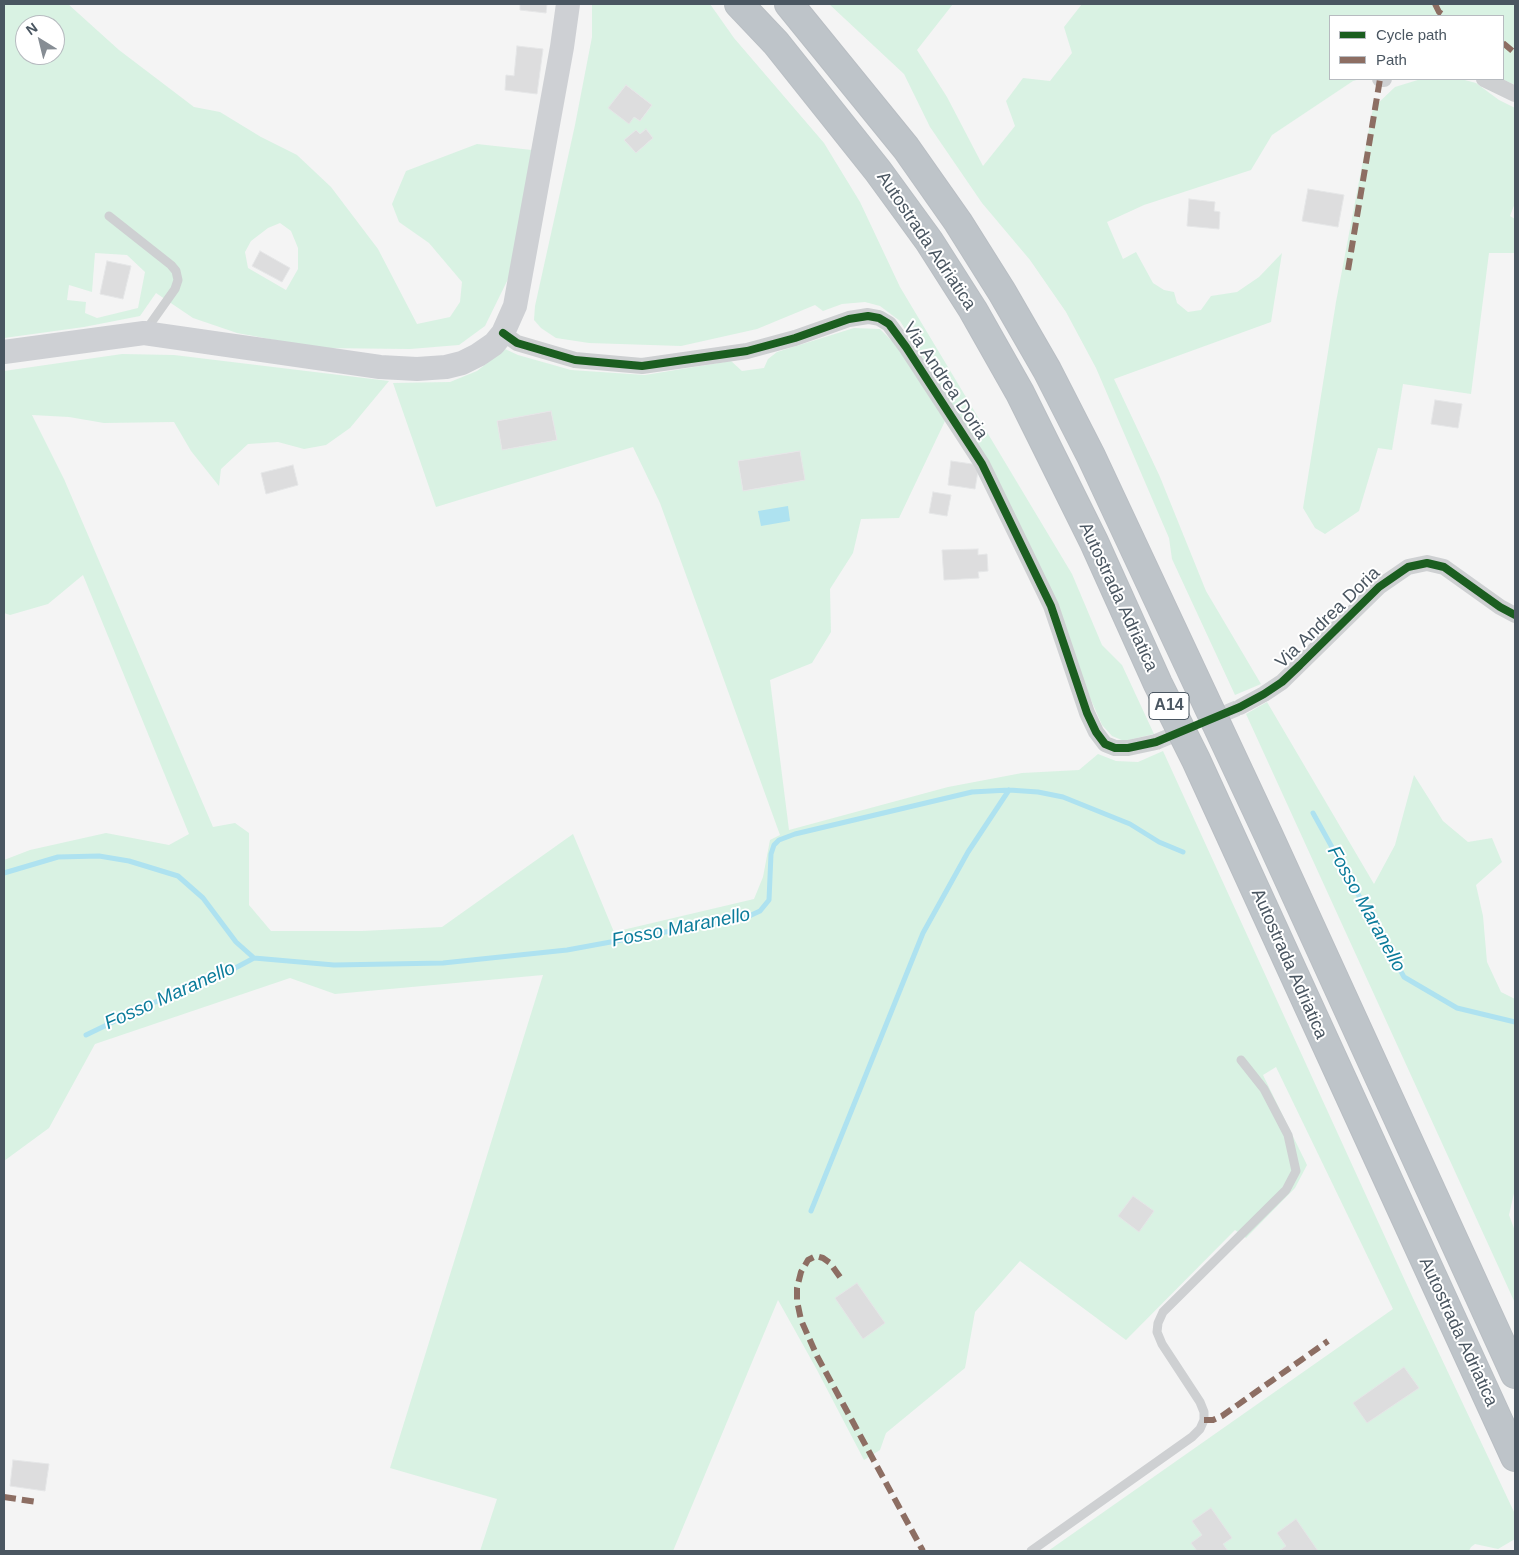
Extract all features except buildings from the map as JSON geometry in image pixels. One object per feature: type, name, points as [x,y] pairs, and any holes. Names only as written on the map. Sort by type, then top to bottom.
[{"type":"highway","name":"Autostrada Adriatica","points":[[739,4],[776,43],[878,171],[929,241],[973,310],[1020,393],[1090,533],[1158,684],[1196,760],[1515,1458]]},
{"type":"highway","name":"Autostrada Adriatica","points":[[789,4],[906,148],[963,229],[1047,370],[1091,456],[1268,834],[1515,1374]]},
{"type":"main road","points":[[4,352],[144,333],[380,367],[417,369],[446,367],[462,363],[478,355],[494,344],[503,333],[514,306],[562,47],[568,4]]},
{"type":"street","points":[[1486,80],[1515,94]]},
{"type":"street","name":"Via Andrea Doria","points":[[503,333],[517,343],[575,360],[642,366],[747,351],[794,338],[849,319],[868,316],[879,318],[889,324],[982,464],[1051,606],[1087,713],[1096,732],[1105,744],[1115,748],[1128,748],[1156,742]]},
{"type":"street","name":"Via Andrea Doria","points":[[1240,707],[1282,682],[1379,587],[1408,567],[1427,563],[1444,567],[1500,607],[1515,615]]},
{"type":"lane","points":[[109,216],[171,264],[176,271],[178,280],[176,289],[144,333]]},
{"type":"lane","points":[[1031,1551],[1192,1437],[1200,1429],[1204,1420],[1204,1412],[1200,1402],[1162,1344],[1157,1332],[1158,1323],[1163,1312],[1286,1190],[1296,1171],[1288,1135],[1264,1089],[1241,1060]]},
{"type":"green space","points":[[4,4],[68,4],[119,50],[194,107],[220,112],[261,137],[297,155],[331,187],[378,249],[417,324],[450,317],[460,302],[462,282],[429,243],[399,222],[392,204],[406,171],[477,144],[532,150],[511,273],[485,326],[459,345],[410,349],[318,348],[237,333],[193,318],[156,293],[140,316],[84,327],[4,338]],"holes":[[[280,223],[291,231],[298,248],[298,269],[286,290],[248,268],[245,252],[251,241],[268,228]],[[95,253],[127,255],[145,272],[138,308],[97,318],[85,313],[86,302],[67,300],[69,285],[92,292]]]},
{"type":"green space","points":[[592,4],[710,4],[734,38],[824,143],[860,202],[900,287],[1072,574],[1102,645],[1122,665],[1154,734],[1124,741],[1112,736],[1102,725],[986,460],[900,321],[880,306],[865,302],[842,304],[823,311],[815,305],[757,329],[681,346],[589,343],[556,338],[541,328],[534,320],[535,306],[575,125],[592,37]],"holes":[[[626,85],[652,105],[640,121],[609,108]],[[646,129],[653,138],[636,153],[624,140],[636,130],[640,134]]]},
{"type":"green space","points":[[829,4],[953,4],[917,50],[947,97],[983,166],[1015,126],[1006,101],[1023,78],[1050,81],[1072,53],[1064,27],[1082,4],[1515,4],[1515,85],[1504,80],[1504,15],[1329,15],[1329,80],[1356,80],[1272,135],[1251,170],[1144,205],[1107,222],[1123,259],[1136,252],[1153,283],[1164,290],[1174,292],[1177,303],[1188,312],[1201,310],[1211,296],[1237,292],[1259,277],[1282,253],[1271,322],[1114,379],[1160,477],[1206,591],[1261,684],[1235,695],[1172,559],[1169,538],[1096,368],[1066,312],[1030,260],[982,203],[930,127],[904,74]]},
{"type":"green space","points":[[1418,80],[1465,80],[1476,83],[1499,100],[1515,108],[1515,203],[1510,216],[1515,219],[1515,253],[1489,253],[1471,394],[1403,384],[1392,450],[1378,448],[1359,511],[1325,534],[1315,528],[1303,508],[1336,302],[1373,108],[1395,87]]},
{"type":"green space","points":[[854,328],[880,329],[896,345],[945,421],[899,518],[861,519],[853,553],[830,589],[831,632],[812,663],[770,680],[789,830],[948,787],[1022,773],[1079,770],[1098,754],[1116,761],[1138,762],[1163,751],[1412,1296],[1515,1514],[1515,1539],[1498,1549],[1475,1544],[1469,1551],[1048,1551],[1393,1309],[1276,1067],[1263,1075],[1307,1165],[1295,1188],[1246,1238],[1235,1230],[1126,1340],[1020,1261],[975,1312],[965,1368],[886,1433],[880,1450],[864,1460],[778,1300],[673,1551],[480,1551],[497,1499],[390,1468],[543,975],[335,994],[290,978],[95,1044],[49,1128],[4,1161],[4,860],[30,850],[106,833],[169,845],[189,834],[83,575],[48,604],[10,615],[4,613],[4,371],[122,354],[174,355],[389,381],[350,428],[326,445],[304,449],[278,442],[248,444],[221,469],[219,486],[191,451],[174,422],[104,423],[69,417],[32,415],[64,479],[213,827],[235,823],[249,833],[249,905],[271,931],[362,931],[442,927],[573,834],[614,932],[754,899],[763,877],[770,840],[780,835],[660,503],[633,447],[436,507],[393,383],[450,382],[477,371],[505,349],[518,355],[571,370],[645,375],[731,361],[742,371],[764,368],[768,359],[777,352]],"holes":[[[551,411],[557,440],[502,450],[497,421]],[[800,451],[804,480],[743,491],[738,461]]]},
{"type":"green space","points":[[1267,702],[1374,884],[1395,845],[1414,775],[1443,821],[1468,842],[1492,838],[1502,862],[1476,885],[1483,916],[1487,962],[1501,992],[1515,999],[1515,1189],[1509,1215],[1515,1231],[1515,1303],[1246,714]]},
{"type":"water","points":[[788,506],[790,521],[761,526],[758,511]]},
{"type":"waterway","name":"Fosso Maranello","points":[[86,1035],[148,1005],[224,974],[254,958],[334,965],[443,963],[567,950],[747,917],[760,911],[769,900],[771,854],[774,845],[779,840],[795,834],[972,792],[1009,790],[1038,792],[1063,797],[1130,824],[1159,842],[1183,852]]},
{"type":"waterway","points":[[811,1211],[923,933],[968,852],[1009,790]]},
{"type":"waterway","name":"Fosso Maranello","points":[[1313,813],[1404,977],[1457,1008],[1515,1022]]},
{"type":"waterway","name":"Fosso Maranello","points":[[4,873],[58,857],[99,856],[129,861],[178,876],[203,898],[236,942],[254,958]]},
{"type":"tunnel","points":[[1156,742],[1240,707]]},
{"type":"marked path","points":[[1435,4],[1439,12],[1444,15]]},
{"type":"marked path","points":[[1504,44],[1515,53]]},
{"type":"marked path","points":[[1348,270],[1380,80]]},
{"type":"marked path","points":[[840,1277],[830,1263],[823,1258],[816,1256],[808,1260],[801,1272],[797,1288],[797,1301],[801,1320],[817,1356],[923,1551]]},
{"type":"marked path","points":[[1204,1420],[1213,1420],[1222,1416],[1328,1341]]},
{"type":"marked path","points":[[4,1497],[37,1502]]},
{"type":"cycle path","points":[[503,333],[517,343],[575,360],[642,366],[747,351],[795,338],[849,319],[868,316],[879,318],[889,324],[982,464],[1051,606],[1087,713],[1096,732],[1105,744],[1115,748],[1128,748],[1156,742],[1240,707],[1264,694],[1282,682],[1379,587],[1408,567],[1427,563],[1444,567],[1500,607],[1515,615]]}]
